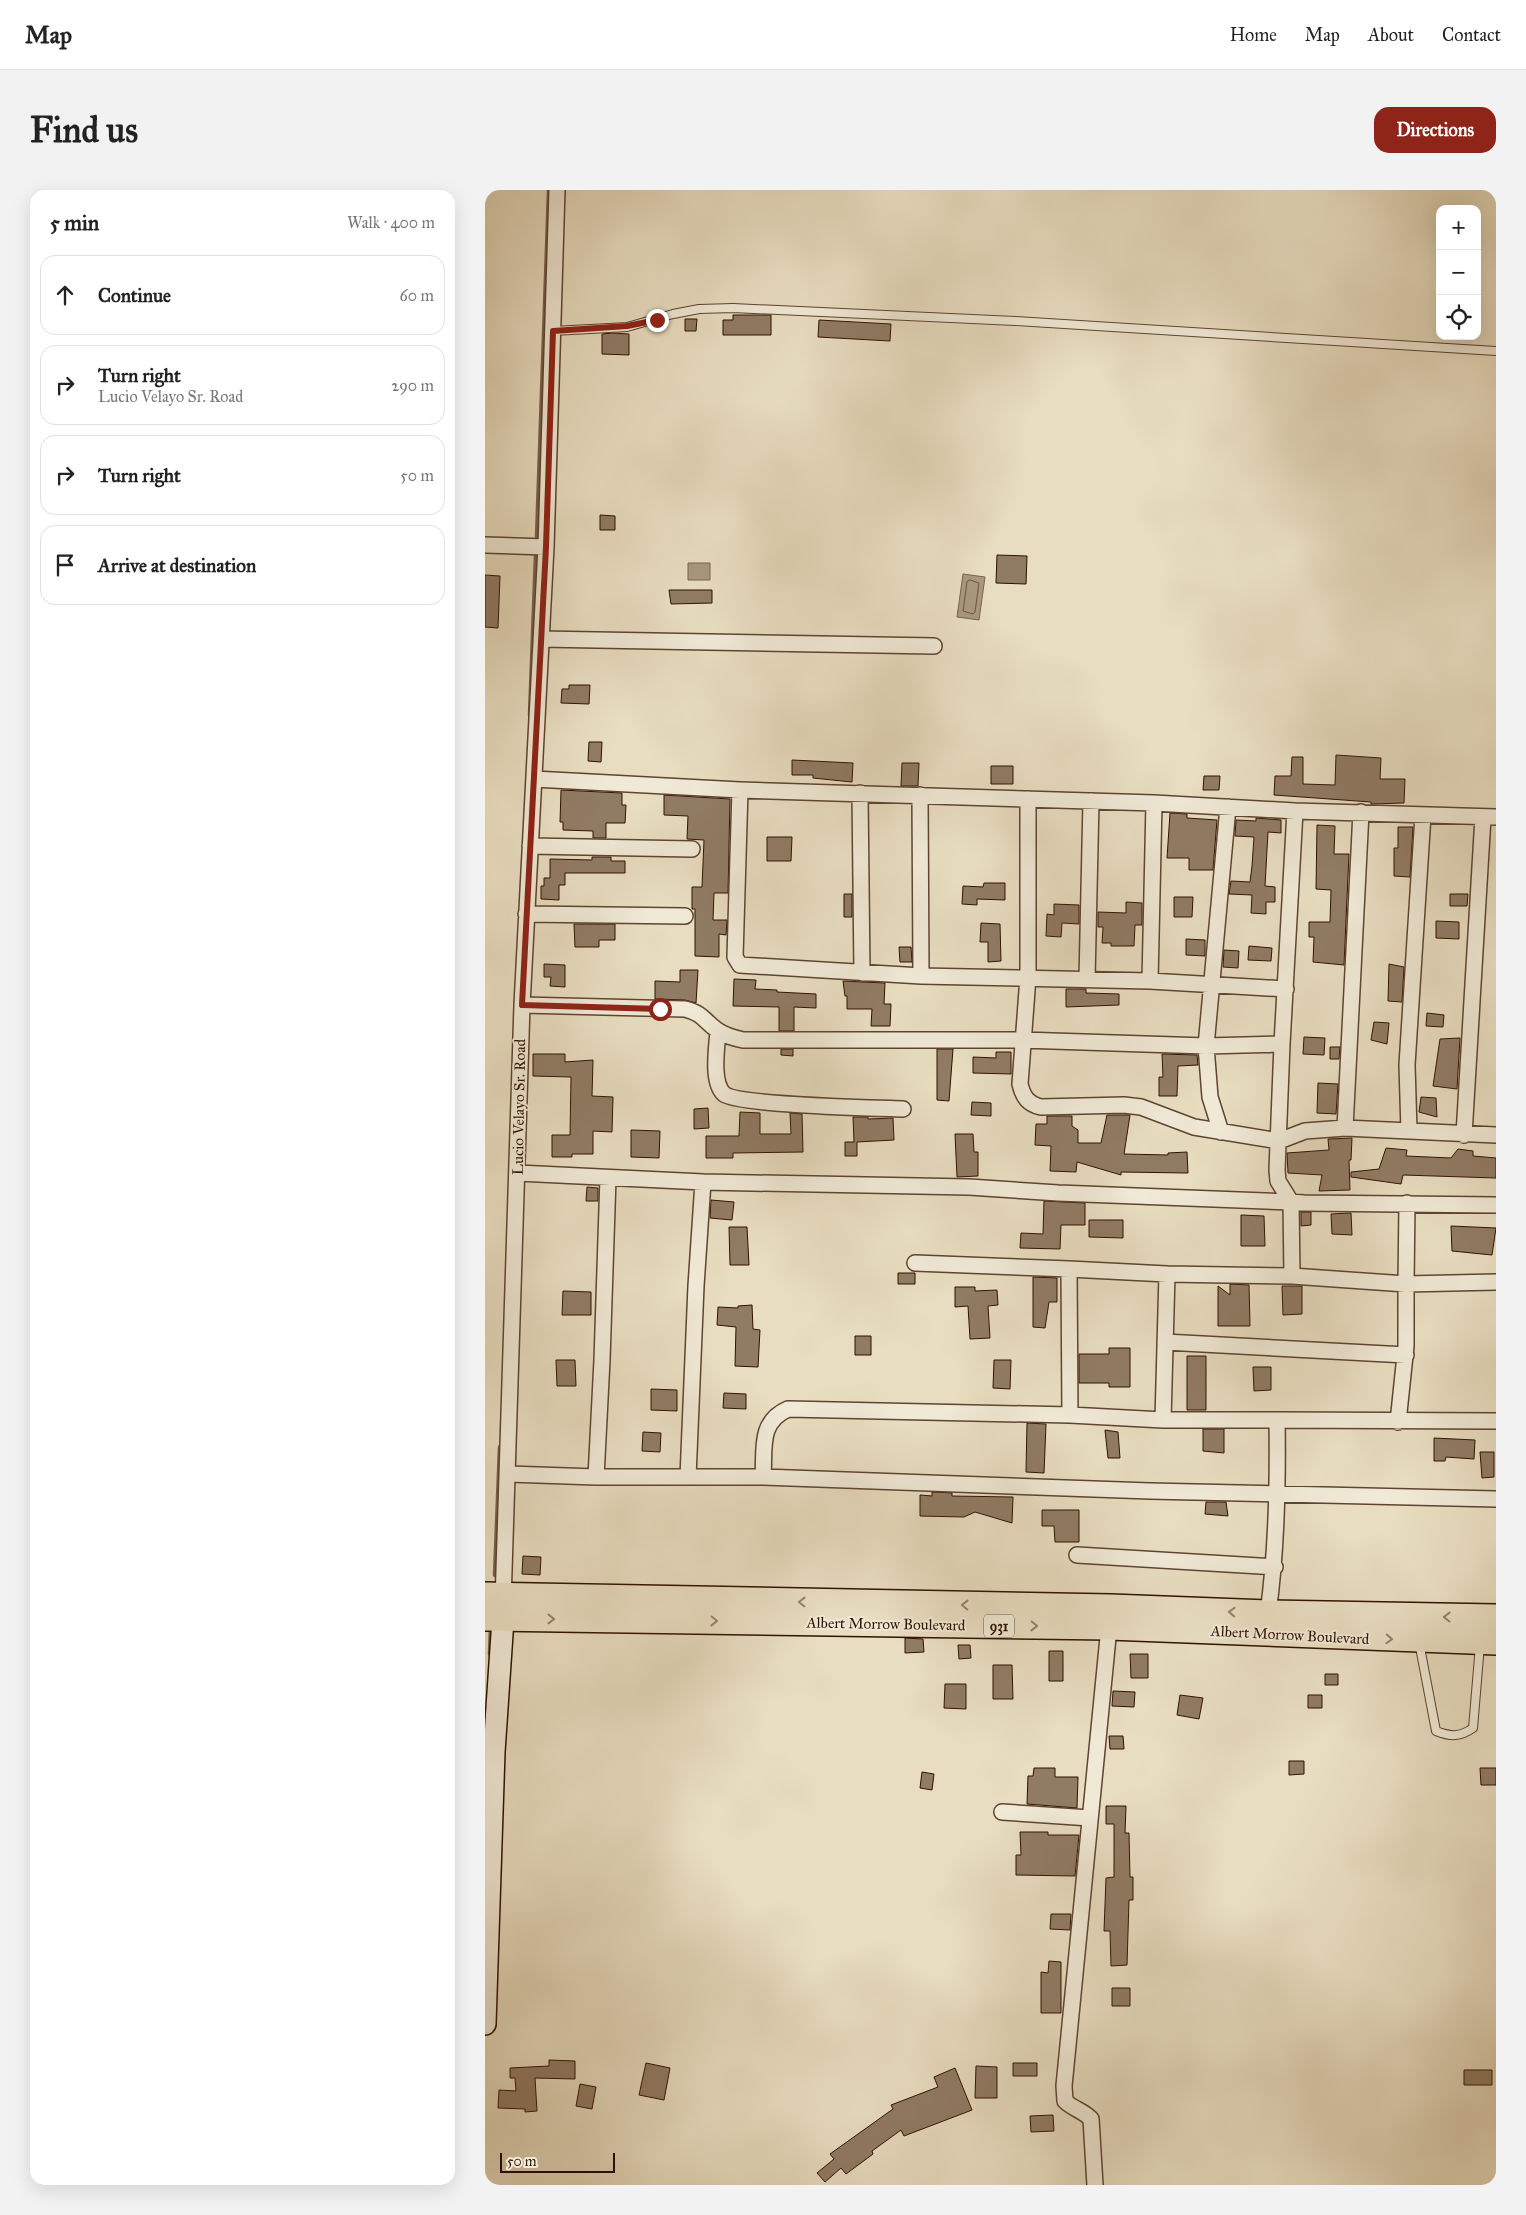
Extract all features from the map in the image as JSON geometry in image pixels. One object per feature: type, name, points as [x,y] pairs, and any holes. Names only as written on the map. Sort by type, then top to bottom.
[{"type":"highway","name":"Albert Morrow Boulevard","points":[[494,1607],[1101,1607],[1496,1618]]},
{"type":"highway","name":"Albert Morrow Boulevard","points":[[494,1607],[1488,1642]]},
{"type":"main road","name":"Lucio Velayo Sr. Road","points":[[485,2024],[494,1752],[494,1607]]},
{"type":"street","name":"Lucio Velayo Sr. Road","points":[[494,1607],[509,1474],[522,1005],[546,547],[557,190]]},
{"type":"street","points":[[485,545],[546,547]]},
{"type":"street","points":[[541,639],[934,646]]},
{"type":"street","points":[[533,779],[740,790],[1154,803],[1295,812],[1361,812],[1489,817],[1464,1135]]},
{"type":"street","points":[[740,790],[735,956],[737,963],[745,967],[921,976],[1150,981],[1286,989]]},
{"type":"street","points":[[860,793],[862,973]]},
{"type":"street","points":[[920,796],[921,976]]},
{"type":"street","points":[[1028,799],[1028,977],[1020,1084],[1025,1099],[1032,1105],[1041,1107],[1124,1105],[1141,1107],[1194,1127],[1279,1142],[1305,1131],[1345,1128],[1496,1135]]},
{"type":"street","points":[[1087,979],[1091,801]]},
{"type":"street","points":[[1150,981],[1154,803]]},
{"type":"street","points":[[1221,1132],[1210,1097],[1206,1046],[1229,807]]},
{"type":"street","points":[[1292,1276],[1291,1202],[1278,1181],[1282,1044],[1295,812]]},
{"type":"street","points":[[1345,1128],[1361,812]]},
{"type":"street","points":[[1409,1131],[1407,1065],[1423,815]]},
{"type":"street","points":[[530,846],[692,849]]},
{"type":"street","points":[[526,914],[685,916]]},
{"type":"street","points":[[522,1005],[685,1009],[706,1018],[728,1037],[743,1040],[1022,1040],[1206,1046],[1282,1044]]},
{"type":"street","points":[[718,1030],[716,1074],[718,1085],[724,1094],[734,1098],[770,1102],[903,1109]]},
{"type":"street","points":[[517,1173],[703,1182],[969,1187],[1058,1193],[1291,1202],[1496,1205]]},
{"type":"street","points":[[596,1477],[608,1178]]},
{"type":"street","points":[[688,1477],[696,1286],[703,1182]]},
{"type":"street","points":[[1398,1422],[1406,1355],[1407,1203]]},
{"type":"street","points":[[915,1263],[1167,1274],[1292,1276],[1406,1284],[1496,1282]]},
{"type":"street","points":[[1069,1269],[1070,1415]]},
{"type":"street","points":[[1163,1420],[1167,1274]]},
{"type":"street","points":[[1165,1342],[1406,1355]]},
{"type":"street","points":[[763,1477],[767,1425],[777,1413],[788,1409],[1070,1415],[1163,1420],[1496,1421]]},
{"type":"street","points":[[1269,1613],[1275,1567],[1278,1493],[1277,1420]]},
{"type":"street","points":[[509,1474],[596,1477],[763,1477],[1150,1491],[1496,1499]]},
{"type":"street","points":[[1077,1556],[1275,1567]]},
{"type":"street","points":[[1095,2185],[1091,2119],[1086,2113],[1073,2108],[1065,2101],[1064,2086],[1109,1628]]},
{"type":"street","points":[[1002,1812],[1090,1818]]},
{"type":"lane","points":[[553,331],[627,326],[673,314],[733,308],[1015,321],[1496,351]]},
{"type":"lane","points":[[1419,1640],[1436,1731],[1449,1736],[1464,1735],[1473,1728],[1488,1642]]},
{"type":"water","points":[[688,563],[710,563],[710,580],[688,580]]},
{"type":"water","points":[[963,574],[985,577],[979,620],[957,617]]},
{"type":"building","points":[[733,315],[771,315],[771,335],[723,335],[723,320],[733,320]]},
{"type":"building","points":[[685,319],[697,319],[696,331],[685,331]]},
{"type":"building","points":[[819,320],[891,324],[890,341],[818,337]]},
{"type":"building","points":[[602,334],[629,334],[629,355],[602,354]]},
{"type":"building","points":[[600,515],[615,516],[615,530],[600,530]]},
{"type":"building","points":[[997,555],[1027,556],[1026,584],[996,583]]},
{"type":"building","points":[[485,575],[500,576],[498,628],[485,627]]},
{"type":"building","points":[[669,590],[712,590],[712,603],[671,604]]},
{"type":"building","points":[[569,685],[590,685],[589,704],[561,703],[562,689],[569,689]]},
{"type":"building","points":[[589,742],[602,742],[601,762],[588,761]]},
{"type":"building","points":[[1336,755],[1381,758],[1380,779],[1405,779],[1404,803],[1371,804],[1371,802],[1274,795],[1275,776],[1291,776],[1292,757],[1303,757],[1303,784],[1335,785]]},
{"type":"building","points":[[792,760],[853,763],[852,782],[813,778],[813,775],[792,775]]},
{"type":"building","points":[[902,763],[919,763],[918,786],[901,786]]},
{"type":"building","points":[[991,766],[1013,766],[1013,784],[991,784]]},
{"type":"building","points":[[1204,776],[1220,776],[1219,790],[1203,790]]},
{"type":"building","points":[[561,790],[622,793],[622,805],[626,805],[625,823],[606,823],[606,838],[593,838],[593,831],[563,830],[563,822],[560,822]]},
{"type":"building","points":[[664,795],[730,799],[728,893],[714,893],[713,920],[727,920],[726,935],[719,934],[719,957],[695,956],[695,909],[692,909],[692,887],[702,887],[704,840],[687,839],[688,816],[664,815]]},
{"type":"building","points":[[1170,813],[1187,814],[1187,818],[1217,820],[1213,870],[1189,870],[1189,858],[1167,858]]},
{"type":"building","points":[[1256,818],[1281,820],[1281,833],[1268,832],[1265,886],[1275,887],[1275,902],[1266,902],[1266,914],[1251,913],[1252,895],[1229,894],[1231,881],[1250,882],[1252,866],[1254,837],[1235,836],[1236,820],[1256,821]]},
{"type":"building","points":[[1317,825],[1335,826],[1334,854],[1349,854],[1344,965],[1313,962],[1314,937],[1309,937],[1309,922],[1330,922],[1331,890],[1316,889]]},
{"type":"building","points":[[1398,827],[1413,827],[1410,877],[1394,876],[1394,848],[1398,848]]},
{"type":"building","points":[[767,837],[792,837],[791,861],[767,861]]},
{"type":"building","points":[[592,857],[611,857],[611,861],[625,861],[625,873],[565,873],[565,885],[559,885],[559,900],[541,899],[541,886],[544,886],[544,878],[550,878],[550,859],[592,860]]},
{"type":"building","points":[[984,883],[1005,883],[1005,900],[977,899],[977,905],[962,904],[963,886],[983,887]]},
{"type":"building","points":[[844,894],[852,894],[852,917],[844,917]]},
{"type":"building","points":[[1450,894],[1468,894],[1467,906],[1450,906]]},
{"type":"building","points":[[1174,897],[1193,897],[1192,917],[1174,917]]},
{"type":"building","points":[[1126,902],[1142,903],[1142,925],[1135,925],[1134,946],[1111,946],[1111,943],[1102,943],[1103,927],[1098,927],[1098,912],[1126,913]]},
{"type":"building","points":[[1054,904],[1079,905],[1079,924],[1062,923],[1061,937],[1046,936],[1047,914],[1054,915]]},
{"type":"building","points":[[1436,921],[1459,922],[1459,939],[1436,938]]},
{"type":"building","points":[[981,923],[1000,924],[1001,961],[988,962],[988,942],[980,942]]},
{"type":"building","points":[[574,924],[615,924],[615,940],[599,940],[599,947],[575,947]]},
{"type":"building","points":[[1186,939],[1205,940],[1205,956],[1186,955]]},
{"type":"building","points":[[1249,946],[1272,948],[1271,961],[1248,960]]},
{"type":"building","points":[[899,947],[911,947],[912,962],[900,962]]},
{"type":"building","points":[[1224,950],[1239,951],[1238,968],[1223,967]]},
{"type":"building","points":[[544,964],[565,965],[565,987],[550,986],[551,977],[544,977]]},
{"type":"building","points":[[1389,964],[1404,967],[1402,1002],[1388,1001]]},
{"type":"building","points":[[680,970],[698,970],[696,1003],[685,1000],[655,999],[655,981],[680,982]]},
{"type":"building","points":[[734,979],[756,980],[755,989],[816,994],[816,1008],[794,1007],[794,1031],[779,1031],[779,1007],[733,1006]]},
{"type":"building","points":[[843,981],[885,983],[884,1004],[891,1004],[890,1026],[871,1026],[872,1009],[847,1009],[847,996],[845,996]]},
{"type":"building","points":[[1066,989],[1086,989],[1086,993],[1119,994],[1119,1005],[1066,1007]]},
{"type":"building","points":[[1427,1013],[1444,1015],[1443,1027],[1426,1026]]},
{"type":"building","points":[[1374,1022],[1389,1023],[1387,1044],[1371,1040]]},
{"type":"building","points":[[1304,1037],[1325,1038],[1324,1055],[1303,1054]]},
{"type":"building","points":[[1460,1038],[1457,1089],[1433,1086],[1440,1039]]},
{"type":"building","points":[[1330,1047],[1340,1047],[1339,1059],[1330,1059]]},
{"type":"building","points":[[781,1049],[793,1049],[793,1056],[781,1055]]},
{"type":"building","points":[[937,1049],[953,1049],[949,1101],[937,1100]]},
{"type":"building","points":[[996,1052],[1011,1052],[1011,1074],[973,1073],[973,1057],[996,1058]]},
{"type":"building","points":[[533,1054],[565,1054],[565,1062],[593,1060],[592,1096],[613,1097],[612,1132],[593,1131],[593,1154],[572,1154],[572,1157],[552,1157],[552,1135],[570,1135],[571,1077],[533,1076]]},
{"type":"building","points":[[1162,1054],[1197,1055],[1198,1065],[1178,1066],[1177,1096],[1159,1096],[1159,1077],[1163,1077]]},
{"type":"building","points":[[1318,1083],[1338,1084],[1336,1114],[1317,1113]]},
{"type":"building","points":[[1421,1097],[1436,1098],[1437,1117],[1419,1112]]},
{"type":"building","points":[[972,1102],[991,1103],[991,1116],[971,1115]]},
{"type":"building","points":[[708,1108],[709,1128],[694,1129],[694,1109]]},
{"type":"building","points":[[740,1112],[760,1113],[760,1134],[791,1134],[790,1113],[802,1114],[803,1152],[733,1153],[733,1158],[706,1158],[706,1136],[739,1136]]},
{"type":"building","points":[[1107,1115],[1130,1115],[1124,1154],[1168,1155],[1168,1153],[1187,1152],[1188,1173],[1121,1172],[1121,1175],[1077,1162],[1076,1172],[1050,1171],[1051,1146],[1035,1145],[1036,1124],[1047,1124],[1047,1116],[1072,1116],[1072,1126],[1078,1130],[1078,1143],[1101,1143]]},
{"type":"building","points":[[853,1117],[868,1117],[868,1119],[893,1118],[894,1140],[857,1142],[857,1156],[845,1156],[845,1142],[854,1142]]},
{"type":"building","points":[[631,1130],[660,1131],[659,1158],[631,1157]]},
{"type":"building","points":[[955,1134],[973,1134],[974,1152],[978,1152],[978,1176],[957,1177]]},
{"type":"building","points":[[1352,1138],[1351,1160],[1349,1160],[1350,1190],[1319,1191],[1322,1175],[1288,1173],[1287,1153],[1329,1150],[1328,1139]]},
{"type":"building","points":[[1386,1148],[1407,1150],[1406,1156],[1451,1158],[1458,1149],[1473,1151],[1473,1156],[1496,1158],[1496,1178],[1403,1175],[1401,1184],[1351,1177],[1351,1172],[1379,1169]]},
{"type":"building","points":[[587,1187],[598,1188],[598,1201],[586,1201]]},
{"type":"building","points":[[711,1200],[734,1202],[732,1220],[710,1218]]},
{"type":"building","points":[[1044,1201],[1085,1203],[1085,1225],[1061,1225],[1060,1249],[1020,1248],[1021,1233],[1043,1234]]},
{"type":"building","points":[[1301,1212],[1311,1212],[1311,1225],[1301,1226]]},
{"type":"building","points":[[1351,1213],[1352,1235],[1332,1234],[1331,1214]]},
{"type":"building","points":[[1241,1215],[1264,1216],[1265,1246],[1241,1246]]},
{"type":"building","points":[[1089,1220],[1123,1220],[1123,1238],[1089,1237]]},
{"type":"building","points":[[1451,1226],[1496,1228],[1492,1255],[1452,1251]]},
{"type":"building","points":[[729,1227],[747,1227],[749,1265],[730,1265]]},
{"type":"building","points":[[898,1273],[915,1273],[915,1284],[898,1284]]},
{"type":"building","points":[[1033,1277],[1057,1278],[1057,1302],[1049,1302],[1045,1328],[1033,1327]]},
{"type":"building","points":[[1230,1284],[1249,1285],[1250,1326],[1218,1326],[1218,1286],[1230,1295]]},
{"type":"building","points":[[1282,1286],[1302,1286],[1302,1314],[1283,1315]]},
{"type":"building","points":[[955,1287],[975,1287],[975,1291],[997,1290],[998,1305],[988,1306],[990,1338],[970,1339],[968,1306],[955,1307]]},
{"type":"building","points":[[563,1291],[591,1292],[591,1315],[562,1315]]},
{"type":"building","points":[[752,1305],[753,1329],[760,1330],[758,1367],[735,1366],[736,1327],[717,1325],[718,1307],[738,1308],[738,1306]]},
{"type":"building","points":[[855,1336],[871,1336],[871,1355],[855,1355]]},
{"type":"building","points":[[1109,1348],[1130,1348],[1130,1387],[1109,1387],[1109,1383],[1079,1383],[1079,1354],[1109,1354]]},
{"type":"building","points":[[1187,1356],[1206,1356],[1206,1410],[1187,1410]]},
{"type":"building","points":[[556,1360],[575,1360],[576,1386],[557,1386]]},
{"type":"building","points":[[994,1360],[1011,1360],[1010,1389],[993,1388]]},
{"type":"building","points":[[1253,1367],[1271,1367],[1271,1390],[1254,1391]]},
{"type":"building","points":[[651,1389],[677,1390],[677,1411],[651,1410]]},
{"type":"building","points":[[724,1393],[746,1394],[746,1409],[723,1408]]},
{"type":"building","points":[[1027,1423],[1046,1424],[1044,1473],[1026,1472]]},
{"type":"building","points":[[1203,1429],[1224,1429],[1224,1453],[1203,1451]]},
{"type":"building","points":[[1105,1430],[1118,1432],[1120,1458],[1108,1458]]},
{"type":"building","points":[[643,1432],[661,1433],[660,1452],[642,1451]]},
{"type":"building","points":[[1434,1438],[1475,1440],[1474,1459],[1446,1457],[1445,1461],[1434,1461]]},
{"type":"building","points":[[1480,1452],[1494,1452],[1494,1477],[1482,1478]]},
{"type":"building","points":[[932,1492],[952,1493],[952,1496],[1013,1497],[1012,1523],[975,1512],[964,1517],[920,1516],[920,1495],[932,1496]]},
{"type":"building","points":[[1206,1502],[1226,1502],[1228,1516],[1205,1514]]},
{"type":"building","points":[[1042,1510],[1079,1510],[1079,1542],[1055,1542],[1054,1526],[1042,1526]]},
{"type":"building","points":[[523,1556],[541,1557],[540,1575],[522,1574]]},
{"type":"building","points":[[905,1638],[923,1639],[924,1652],[905,1653]]},
{"type":"building","points":[[958,1645],[970,1645],[971,1658],[959,1659]]},
{"type":"building","points":[[1049,1651],[1063,1651],[1063,1681],[1049,1681]]},
{"type":"building","points":[[1130,1654],[1148,1654],[1148,1678],[1131,1678]]},
{"type":"building","points":[[993,1665],[1012,1665],[1013,1699],[993,1699]]},
{"type":"building","points":[[1325,1674],[1338,1674],[1338,1685],[1325,1685]]},
{"type":"building","points":[[945,1684],[966,1684],[966,1709],[944,1708]]},
{"type":"building","points":[[1113,1691],[1135,1692],[1134,1707],[1112,1706]]},
{"type":"building","points":[[1180,1695],[1203,1698],[1199,1719],[1177,1715]]},
{"type":"building","points":[[1308,1695],[1322,1695],[1322,1708],[1308,1708]]},
{"type":"building","points":[[1109,1736],[1123,1736],[1124,1749],[1110,1749]]},
{"type":"building","points":[[1289,1761],[1304,1761],[1304,1774],[1289,1775]]},
{"type":"building","points":[[1034,1768],[1055,1768],[1055,1777],[1078,1777],[1077,1808],[1027,1804],[1028,1776],[1033,1776]]},
{"type":"building","points":[[1480,1768],[1496,1768],[1496,1785],[1481,1785]]},
{"type":"building","points":[[922,1772],[934,1774],[932,1790],[920,1788]]},
{"type":"building","points":[[1106,1806],[1126,1806],[1125,1833],[1129,1833],[1130,1877],[1133,1877],[1133,1900],[1129,1900],[1127,1965],[1111,1966],[1110,1931],[1104,1931],[1106,1878],[1114,1877],[1114,1824],[1106,1824]]},
{"type":"building","points":[[1020,1832],[1048,1832],[1048,1835],[1079,1835],[1075,1876],[1016,1875],[1016,1855],[1021,1855]]},
{"type":"building","points":[[1051,1914],[1071,1914],[1070,1930],[1050,1929]]},
{"type":"building","points":[[1049,1961],[1061,1962],[1061,2013],[1041,2013],[1041,1972],[1048,1973]]},
{"type":"building","points":[[1112,1988],[1130,1988],[1130,2006],[1112,2006]]},
{"type":"building","points":[[549,2060],[575,2061],[575,2079],[535,2078],[537,2111],[525,2112],[525,2109],[498,2108],[499,2090],[516,2091],[515,2078],[510,2078],[510,2068],[549,2066]]},
{"type":"building","points":[[646,2063],[670,2068],[664,2100],[639,2095]]},
{"type":"building","points":[[1013,2063],[1037,2063],[1037,2076],[1013,2076]]},
{"type":"building","points":[[976,2066],[997,2067],[997,2098],[975,2098]]},
{"type":"building","points":[[955,2068],[972,2110],[904,2136],[901,2130],[872,2151],[873,2154],[846,2174],[841,2168],[825,2182],[817,2173],[834,2159],[830,2154],[893,2109],[891,2105],[938,2087],[934,2077]]},
{"type":"building","points":[[1464,2070],[1492,2070],[1492,2085],[1464,2085]]},
{"type":"building","points":[[580,2084],[596,2087],[592,2109],[576,2106]]},
{"type":"building","points":[[1053,2115],[1054,2131],[1031,2132],[1030,2116]]},
{"type":"waterway","points":[[537,537],[549,190]]},
{"type":"waterway","points":[[530,715],[536,554]]},
{"type":"waterway","points":[[495,1575],[500,1447]]},
{"type":"waterway","points":[[490,1654],[491,1627]]},
{"type":"route","points":[[657,320],[627,326],[553,331],[546,547],[522,1005],[660,1009]]}]
